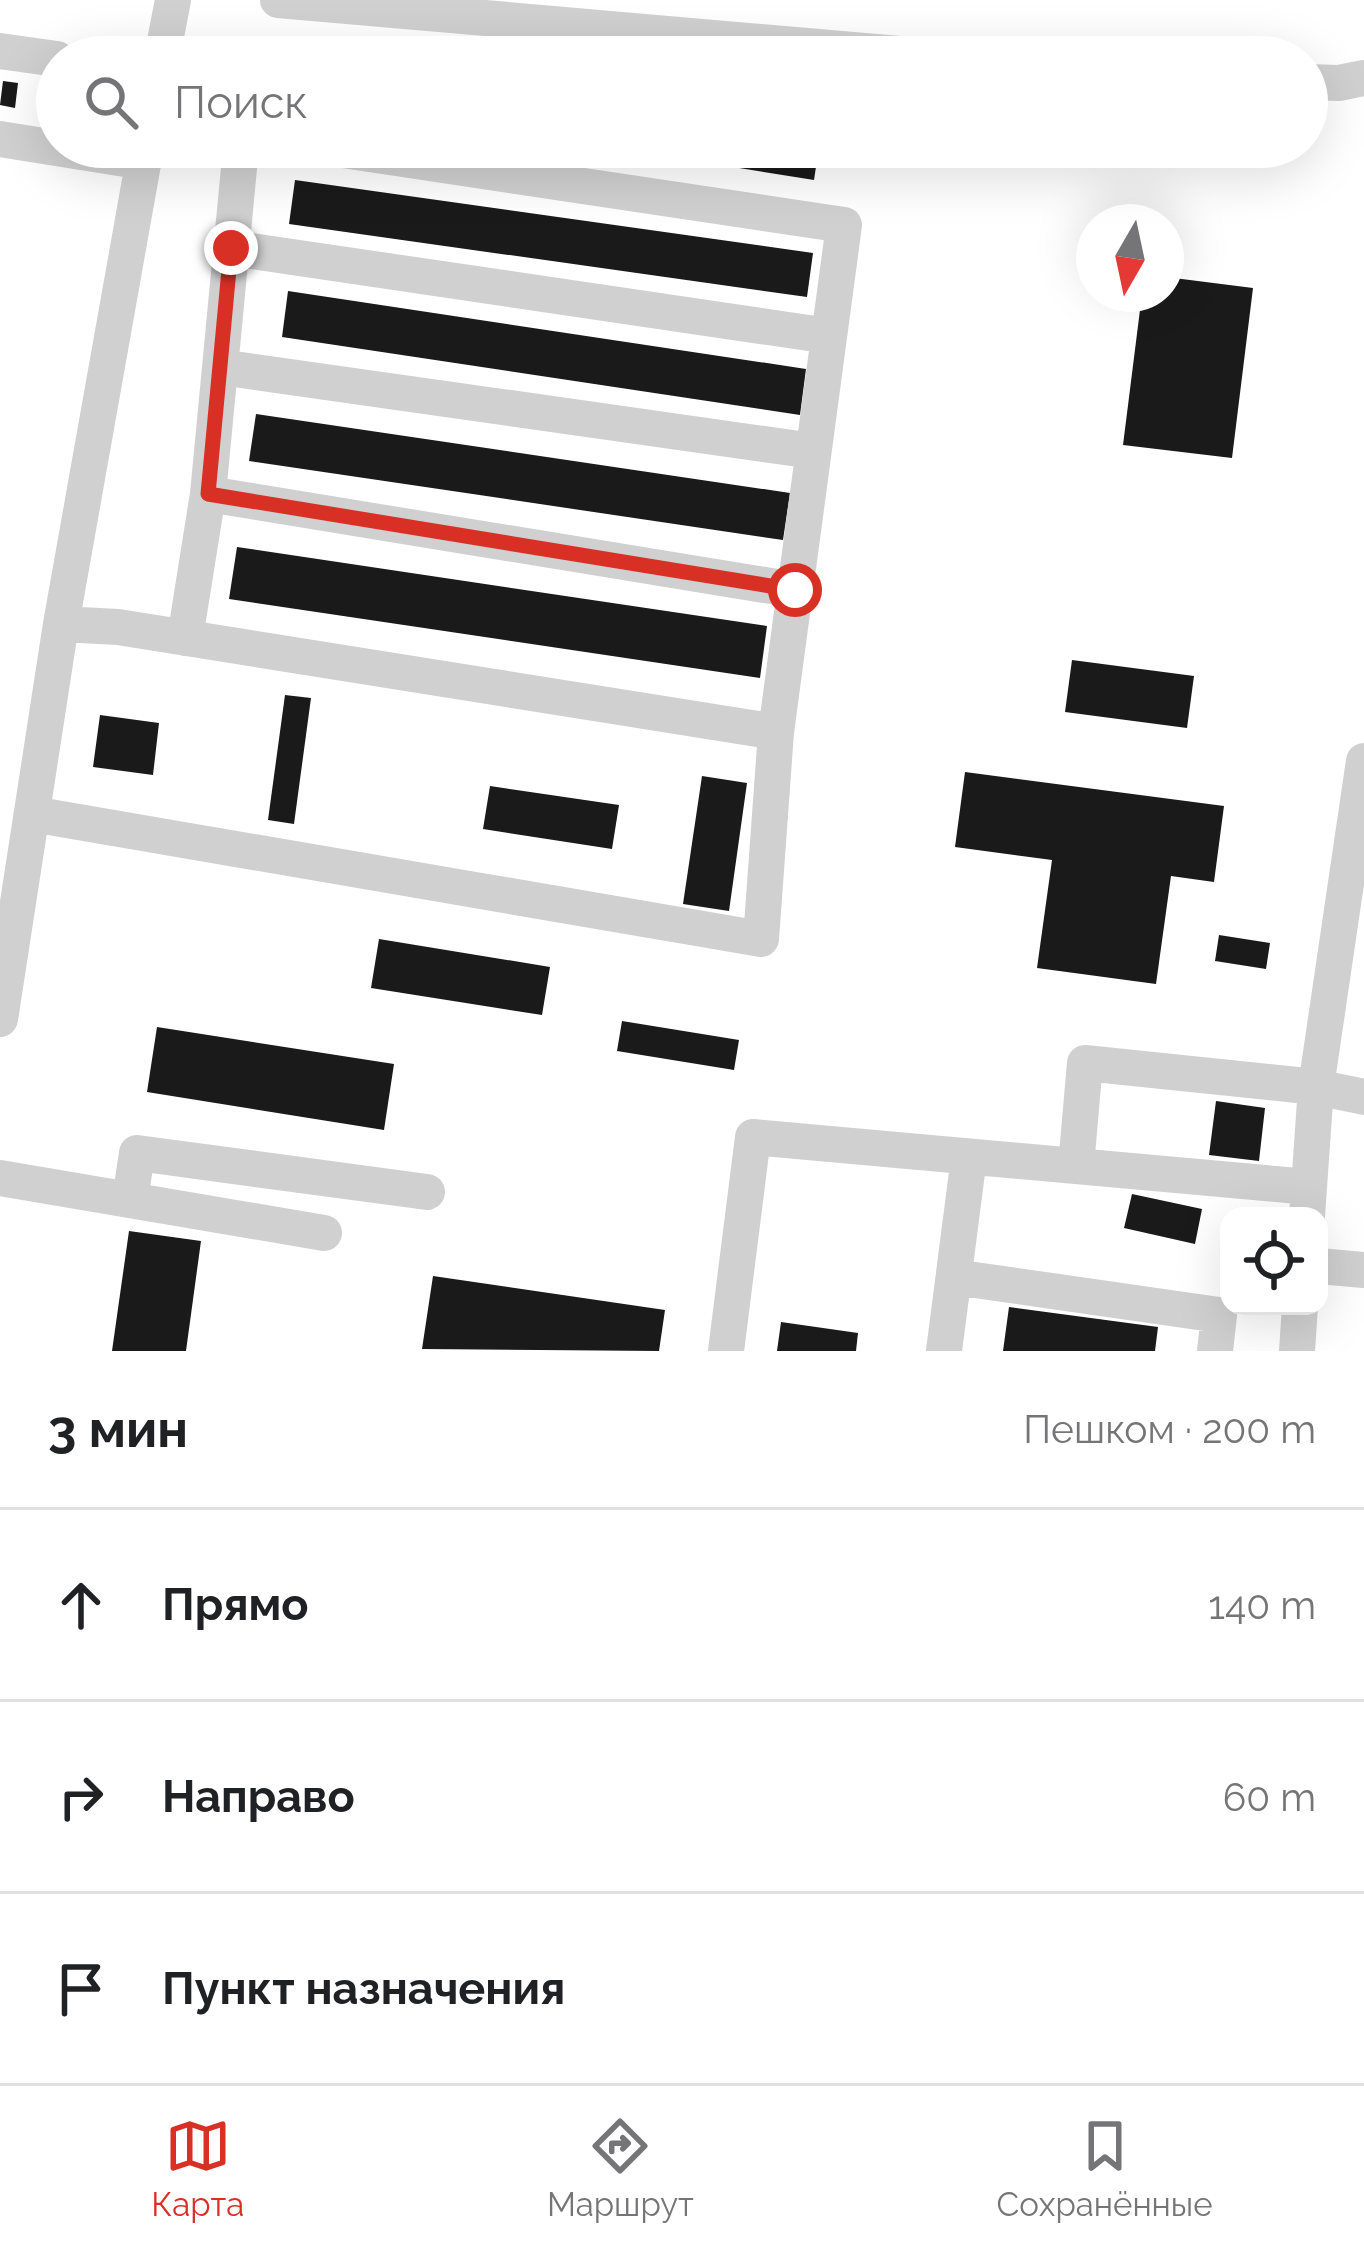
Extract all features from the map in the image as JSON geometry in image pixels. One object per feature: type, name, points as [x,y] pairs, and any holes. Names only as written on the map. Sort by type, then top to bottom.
[{"type":"street","points":[[166,36],[173,0]]},
{"type":"street","points":[[278,0],[692,36]]},
{"type":"street","points":[[0,51],[36,56]]},
{"type":"street","points":[[1328,83],[1364,78]]},
{"type":"street","points":[[0,139],[36,143]]},
{"type":"street","points":[[0,1019],[62,624],[143,168]]},
{"type":"street","points":[[185,638],[208,494],[239,168]]},
{"type":"street","points":[[32,814],[761,939],[776,732],[844,224],[464,168]]},
{"type":"street","points":[[231,248],[829,336]]},
{"type":"street","points":[[220,368],[813,451]]},
{"type":"street","points":[[208,494],[795,590]]},
{"type":"street","points":[[62,624],[118,627],[776,732]]},
{"type":"street","points":[[727,1351],[753,1137],[1076,1166],[1308,1202],[1316,1088],[1364,761]]},
{"type":"street","points":[[1076,1166],[1085,1063],[1364,1097]]},
{"type":"street","points":[[130,1200],[137,1153],[428,1192]]},
{"type":"street","points":[[944,1351],[969,1156]]},
{"type":"street","points":[[0,1178],[325,1233]]},
{"type":"street","points":[[1328,1267],[1364,1270]]},
{"type":"street","points":[[953,1277],[1219,1315],[1215,1351]]},
{"type":"street","points":[[1297,1351],[1299,1315]]},
{"type":"building","points":[[3,81],[18,83],[15,108],[0,105]]},
{"type":"building","points":[[739,168],[816,168],[814,180]]},
{"type":"building","points":[[295,180],[813,253],[807,297],[289,224]]},
{"type":"building","points":[[1184,279],[1253,288],[1232,458],[1123,445],[1140,312],[1184,312]]},
{"type":"building","points":[[288,291],[806,369],[800,415],[282,337]]},
{"type":"building","points":[[256,414],[790,493],[783,540],[249,461]]},
{"type":"building","points":[[237,547],[767,626],[760,678],[229,599]]},
{"type":"building","points":[[1072,660],[1194,676],[1187,728],[1065,712]]},
{"type":"building","points":[[285,695],[311,698],[294,824],[268,820]]},
{"type":"building","points":[[100,715],[159,723],[153,775],[93,767]]},
{"type":"building","points":[[965,772],[1224,806],[1214,882],[1171,876],[1156,984],[1037,968],[1052,860],[955,847]]},
{"type":"building","points":[[702,776],[747,783],[729,911],[683,904]]},
{"type":"building","points":[[490,786],[619,805],[612,849],[483,829]]},
{"type":"building","points":[[1219,935],[1270,943],[1266,969],[1215,961]]},
{"type":"building","points":[[379,939],[550,967],[542,1015],[371,988]]},
{"type":"building","points":[[622,1021],[739,1040],[734,1070],[617,1051]]},
{"type":"building","points":[[157,1027],[394,1064],[384,1130],[147,1092]]},
{"type":"building","points":[[1216,1101],[1265,1108],[1259,1161],[1209,1155]]},
{"type":"building","points":[[1132,1194],[1202,1209],[1195,1244],[1124,1228]]},
{"type":"building","points":[[129,1231],[201,1241],[186,1351],[112,1351]]},
{"type":"building","points":[[433,1276],[665,1310],[659,1351],[422,1349]]},
{"type":"building","points":[[1009,1307],[1158,1327],[1155,1351],[1003,1351]]},
{"type":"building","points":[[781,1322],[858,1333],[856,1351],[777,1351]]},
{"type":"route","points":[[231,248],[208,494],[795,590]]}]
